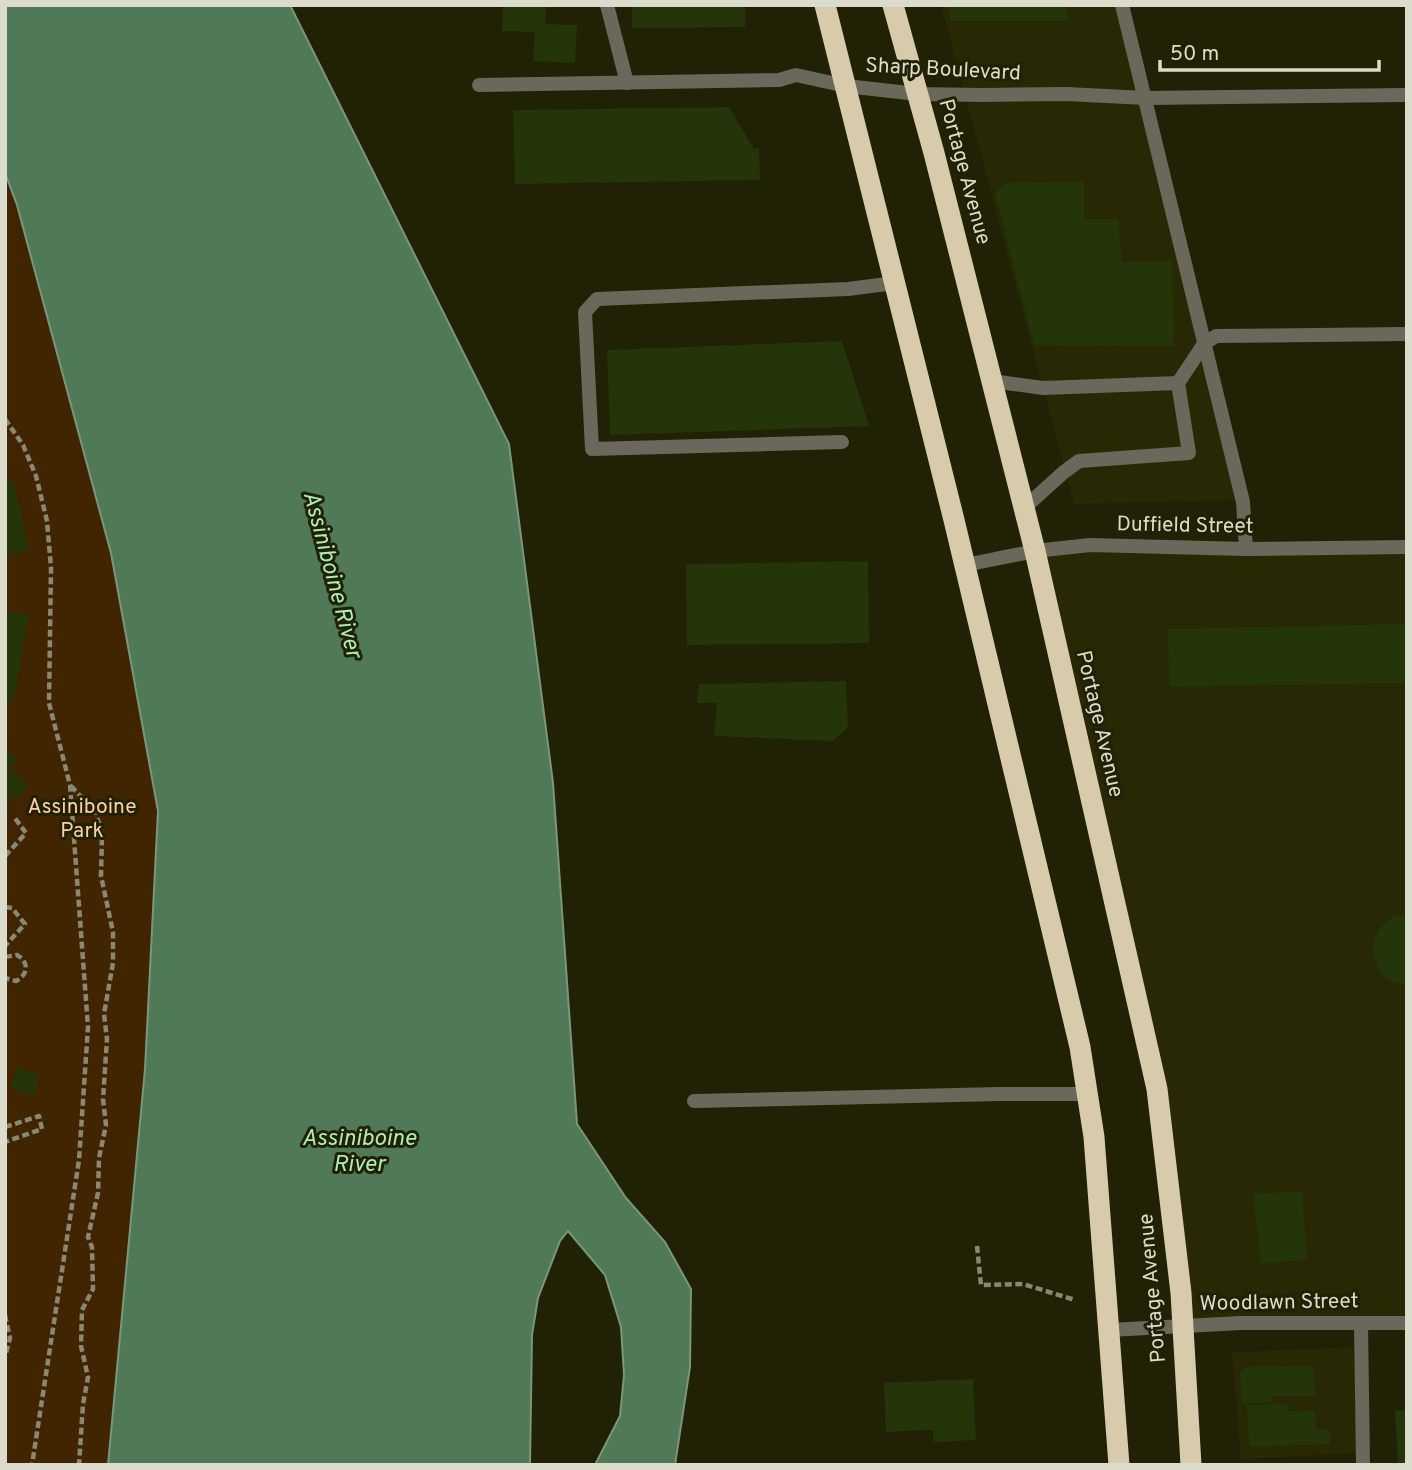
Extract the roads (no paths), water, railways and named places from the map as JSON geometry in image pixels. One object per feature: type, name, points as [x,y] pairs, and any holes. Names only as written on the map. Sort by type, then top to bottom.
[{"type":"highway","points":[[825,5],[1070,1000],[1088,1094],[1119,1465]]},
{"type":"highway","name":"Portage Avenue","points":[[893,5],[1035,551],[1157,1088],[1182,1326],[1191,1465]]},
{"type":"street","points":[[607,5],[627,83]]},
{"type":"street","points":[[1122,5],[1243,502],[1246,549]]},
{"type":"street","name":"Sharp Boulevard","points":[[479,85],[779,80],[796,75],[846,86],[917,94],[1068,94],[1145,99],[1407,95]]},
{"type":"street","points":[[842,442],[592,449],[585,312],[597,299],[848,289],[895,283]]},
{"type":"street","points":[[1024,508],[1079,461],[1189,453],[1178,383],[1204,344],[1216,336],[1407,334]]},
{"type":"street","points":[[992,382],[1043,388],[1178,383]]},
{"type":"street","name":"Duffield Street","points":[[965,565],[1035,551],[1090,545],[1246,549],[1407,547]]},
{"type":"street","points":[[694,1101],[1088,1094]]},
{"type":"street","points":[[1361,1323],[1363,1465]]},
{"type":"street","name":"Woodlawn Street","points":[[1109,1330],[1182,1326],[1407,1323]]},
{"type":"water","name":"Assiniboine River","points":[[5,5],[290,5],[509,444],[553,783],[577,1124],[626,1198],[665,1242],[691,1289],[690,1367],[675,1465],[595,1465],[620,1416],[624,1375],[621,1327],[605,1275],[568,1231],[560,1241],[538,1298],[532,1335],[530,1465],[108,1465],[145,1069],[158,811],[111,553],[17,205],[5,173]]},
{"type":"park label","name":"Assiniboine Park","points":[[82,819]]}]
